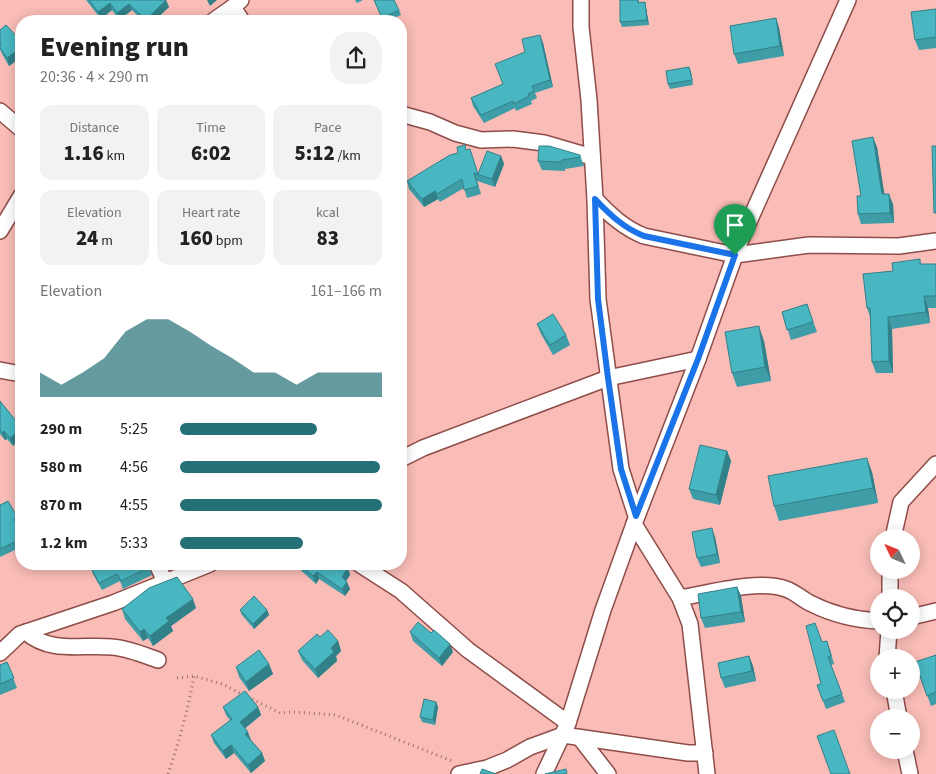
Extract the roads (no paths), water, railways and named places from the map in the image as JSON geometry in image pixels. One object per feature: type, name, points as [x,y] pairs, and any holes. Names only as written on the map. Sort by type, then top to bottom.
[{"type":"street","points":[[581,0],[581,27],[589,100],[595,199],[598,299],[621,469],[635,520],[680,598],[690,624],[708,774]]},
{"type":"street","points":[[544,774],[566,729],[603,610],[635,520],[698,359],[735,255],[848,0]]},
{"type":"street","points":[[221,15],[237,4]]},
{"type":"street","points":[[0,111],[15,124]]},
{"type":"street","points":[[407,116],[481,140],[513,139],[544,143],[592,157]]},
{"type":"street","points":[[595,199],[614,219],[633,232],[735,255],[809,245],[899,246],[936,242]]},
{"type":"street","points":[[0,231],[15,206]]},
{"type":"street","points":[[407,456],[423,448],[608,378],[698,359]]},
{"type":"street","points":[[0,370],[15,373]]},
{"type":"street","points":[[895,529],[901,502],[936,464]]},
{"type":"street","points":[[160,570],[165,582]]},
{"type":"street","points":[[0,642],[113,604],[195,570]]},
{"type":"street","points":[[368,570],[401,591],[468,650],[566,729],[580,738],[608,774]]},
{"type":"street","points":[[680,598],[754,586],[772,585],[787,589],[813,604],[840,614],[870,620]]},
{"type":"street","points":[[920,615],[936,612]]},
{"type":"street","points":[[0,653],[23,633]]},
{"type":"street","points":[[23,633],[33,639],[59,647],[115,647],[158,660]]},
{"type":"street","points":[[459,774],[507,760],[566,729]]},
{"type":"street","points":[[580,738],[688,753],[705,753]]},
{"type":"street","points":[[907,759],[910,774]]}]
